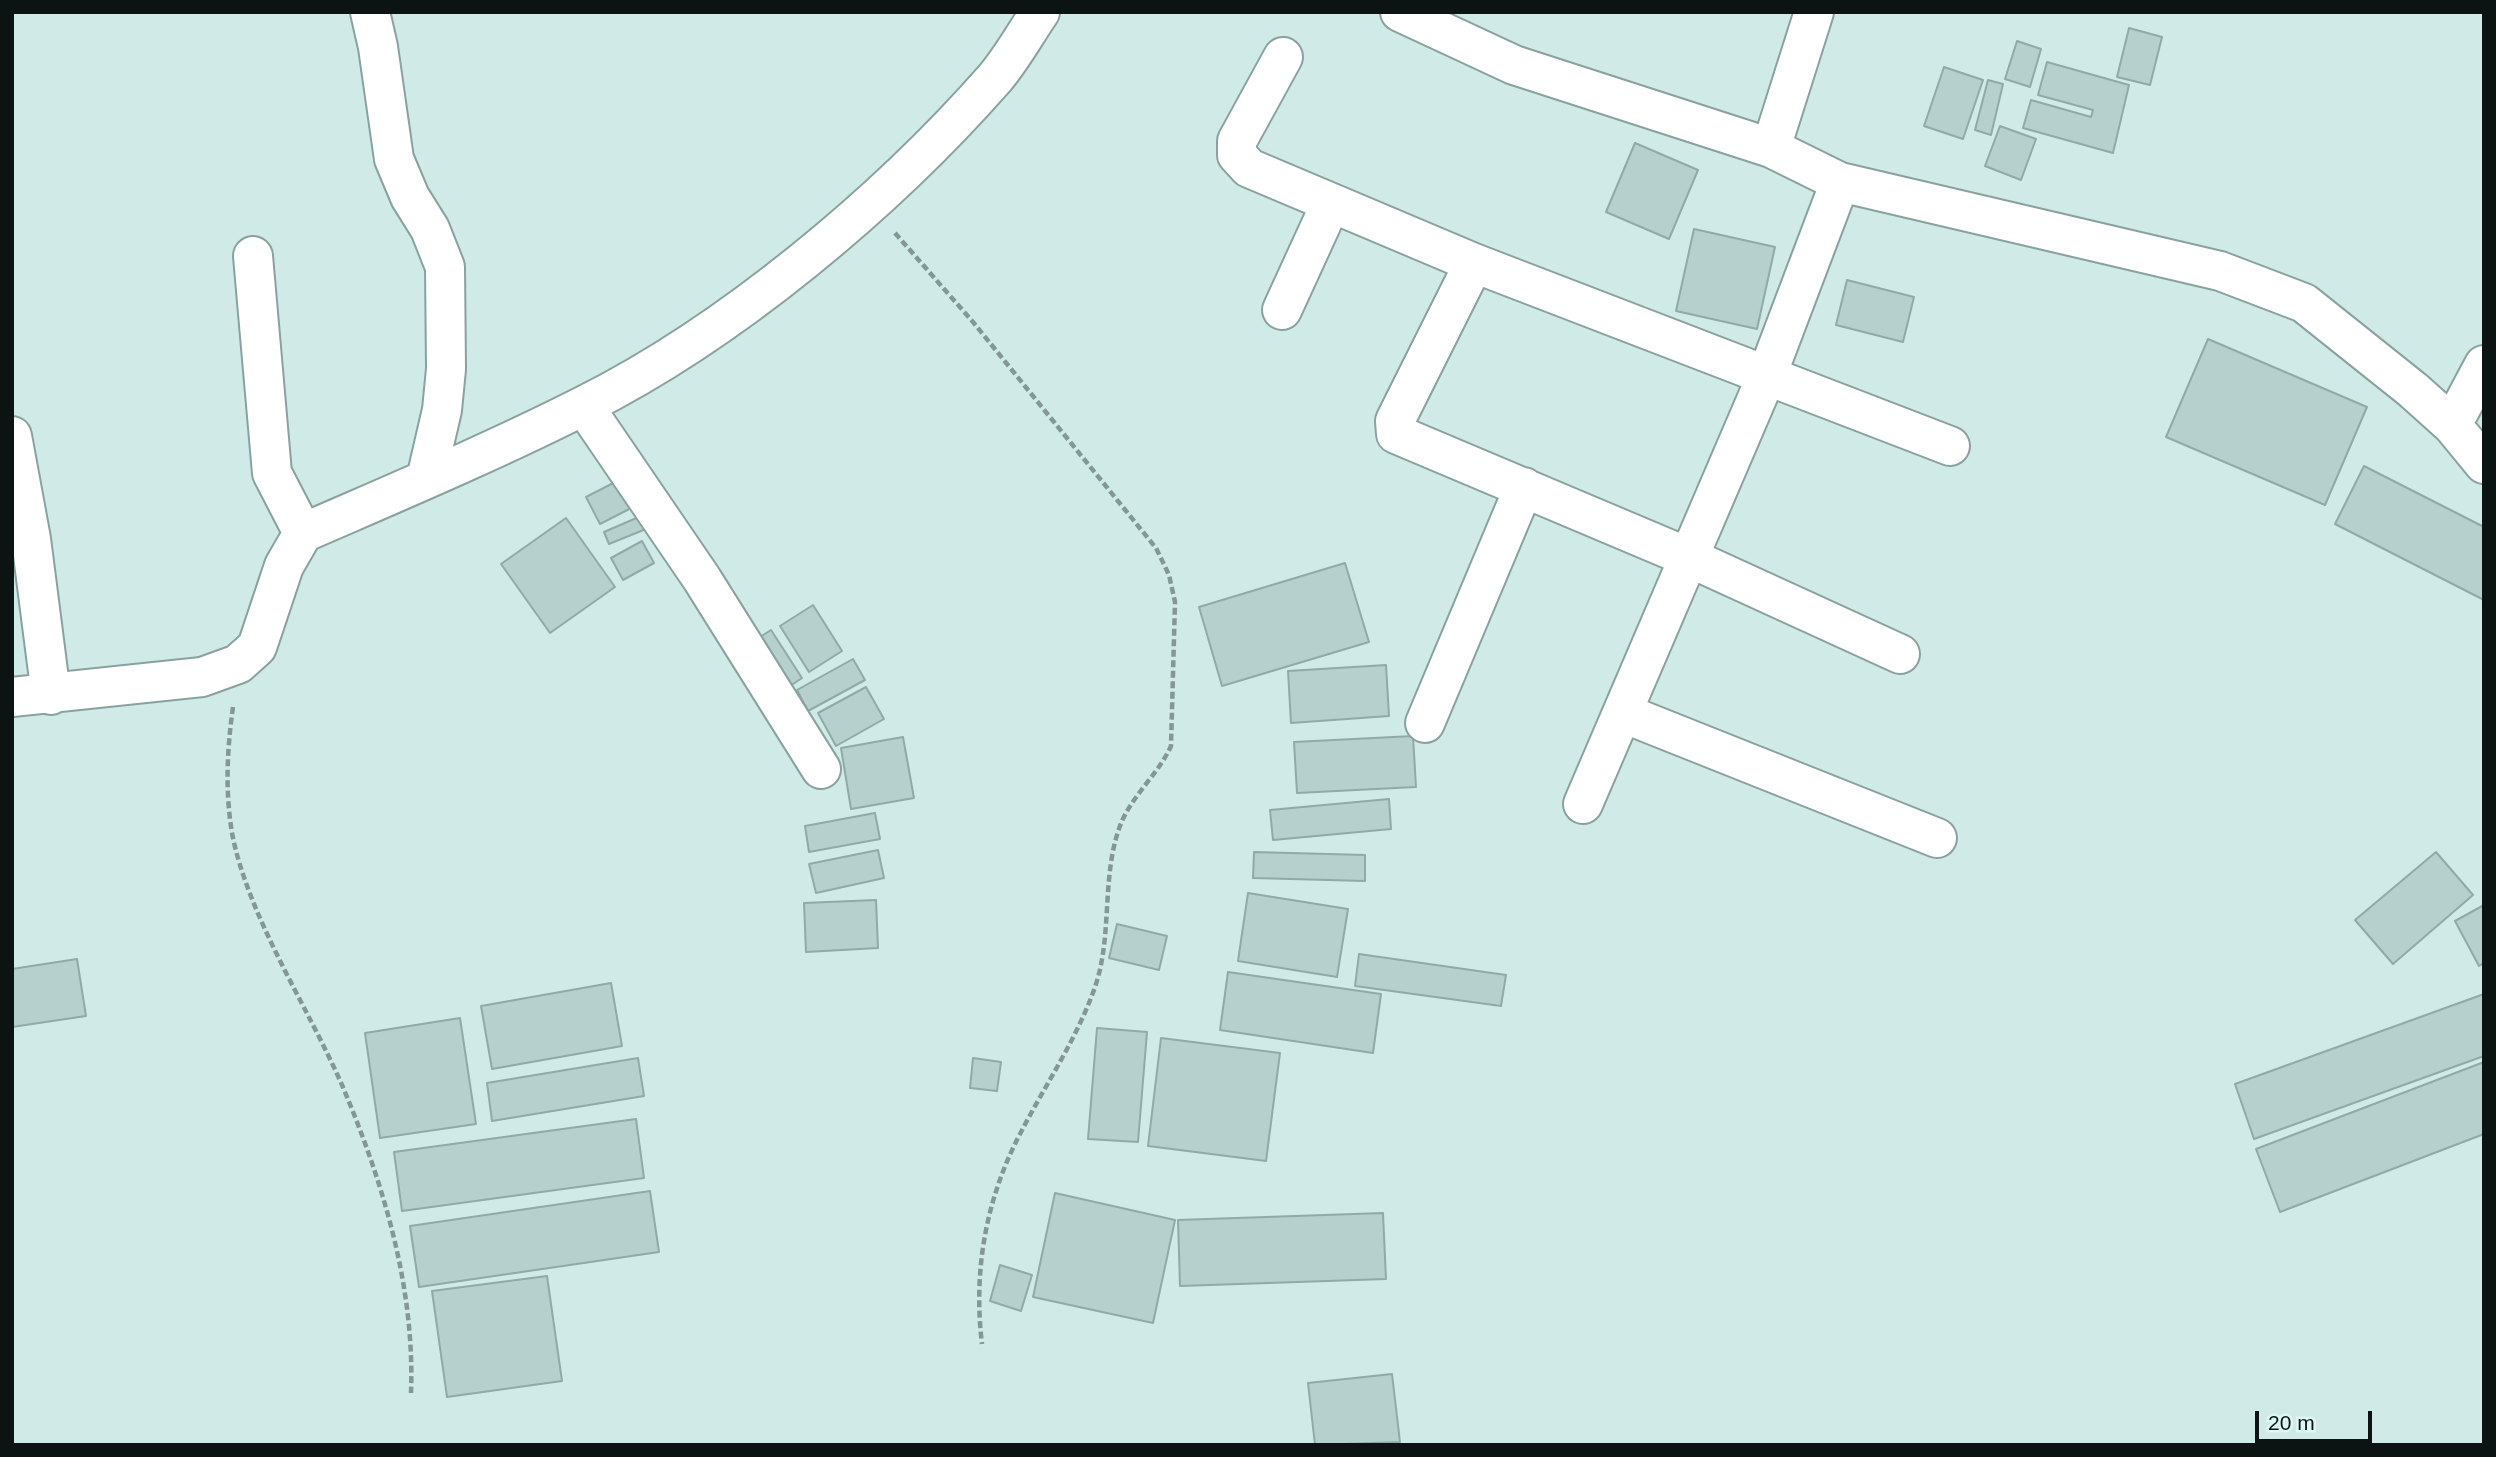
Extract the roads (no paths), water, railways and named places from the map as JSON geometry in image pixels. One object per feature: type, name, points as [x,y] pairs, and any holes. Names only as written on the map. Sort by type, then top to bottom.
[{"type":"street","points":[[370,12],[379,47],[394,159],[410,197],[430,229],[445,267],[447,314],[442,411],[426,479]]},
{"type":"street","points":[[12,698],[202,677],[238,664],[257,647],[284,566],[303,533],[584,406],[699,337],[758,295],[869,204],[996,76],[1040,12]]},
{"type":"street","points":[[1400,12],[1549,78],[1771,148],[1840,182],[2221,271],[2304,303],[2355,341],[2452,425],[2484,464]]},
{"type":"street","points":[[1771,148],[1814,12]]},
{"type":"street","points":[[1283,57],[1237,141],[1237,155],[1249,167],[1474,263],[1950,446]]},
{"type":"street","points":[[1583,804],[1767,375],[1840,182]]},
{"type":"street","points":[[1282,310],[1331,203]]},
{"type":"street","points":[[253,256],[272,473],[303,533]]},
{"type":"street","points":[[1474,263],[1393,427],[1396,434],[1690,558],[1900,654]]},
{"type":"street","points":[[2452,425],[2484,365]]},
{"type":"street","points":[[584,406],[702,579],[821,769]]},
{"type":"street","points":[[12,436],[31,538],[51,695]]},
{"type":"street","points":[[1425,723],[1524,487]]},
{"type":"street","points":[[1623,713],[1937,838]]}]
